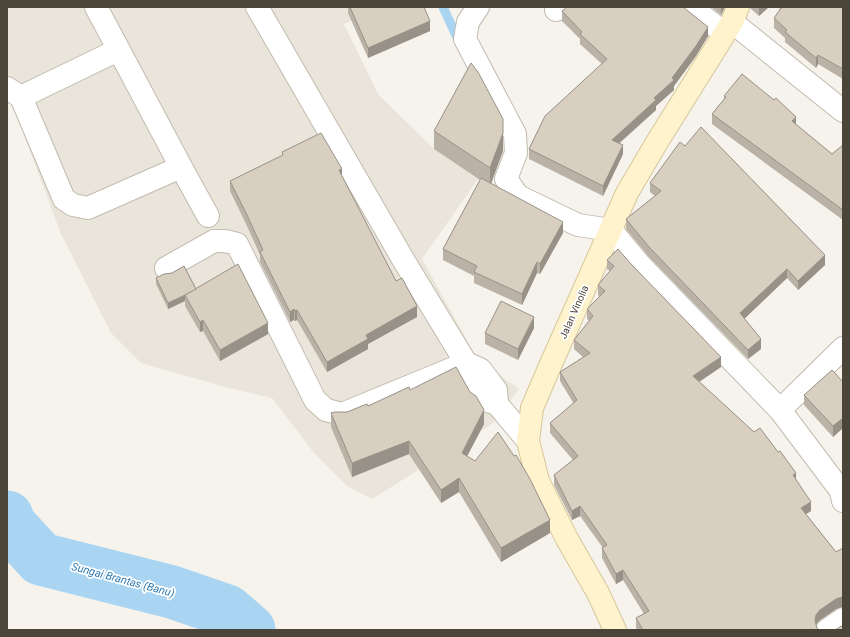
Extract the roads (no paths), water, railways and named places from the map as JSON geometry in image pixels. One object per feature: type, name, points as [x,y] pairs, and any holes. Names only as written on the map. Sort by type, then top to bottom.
[{"type":"street","points":[[96,7],[208,216]]},
{"type":"street","points":[[257,7],[404,261],[466,363],[467,375],[481,399],[496,404],[528,441]]},
{"type":"street","points":[[478,7],[468,22],[465,39],[515,134],[516,154],[506,179],[518,196],[578,225],[611,230],[640,265],[780,410],[841,491],[843,501]]},
{"type":"street","points":[[691,7],[731,21],[843,111]]},
{"type":"street","name":"Jalan Vinolia","points":[[615,630],[598,593],[567,539],[538,481],[528,441],[532,408],[627,193],[731,21]]},
{"type":"street","points":[[118,50],[14,92],[64,198],[74,205],[88,208],[181,167]]},
{"type":"street","points":[[166,268],[214,241],[225,241],[237,244],[315,400],[326,410],[342,414],[466,363]]},
{"type":"street","points":[[780,410],[843,348]]},
{"type":"street","points":[[827,630],[843,619]]},
{"type":"waterway","points":[[443,7],[460,44]]},
{"type":"waterway","name":"Sungai Brantas (Banu)","points":[[7,517],[9,524],[41,559],[172,592],[227,611],[249,630]]}]
